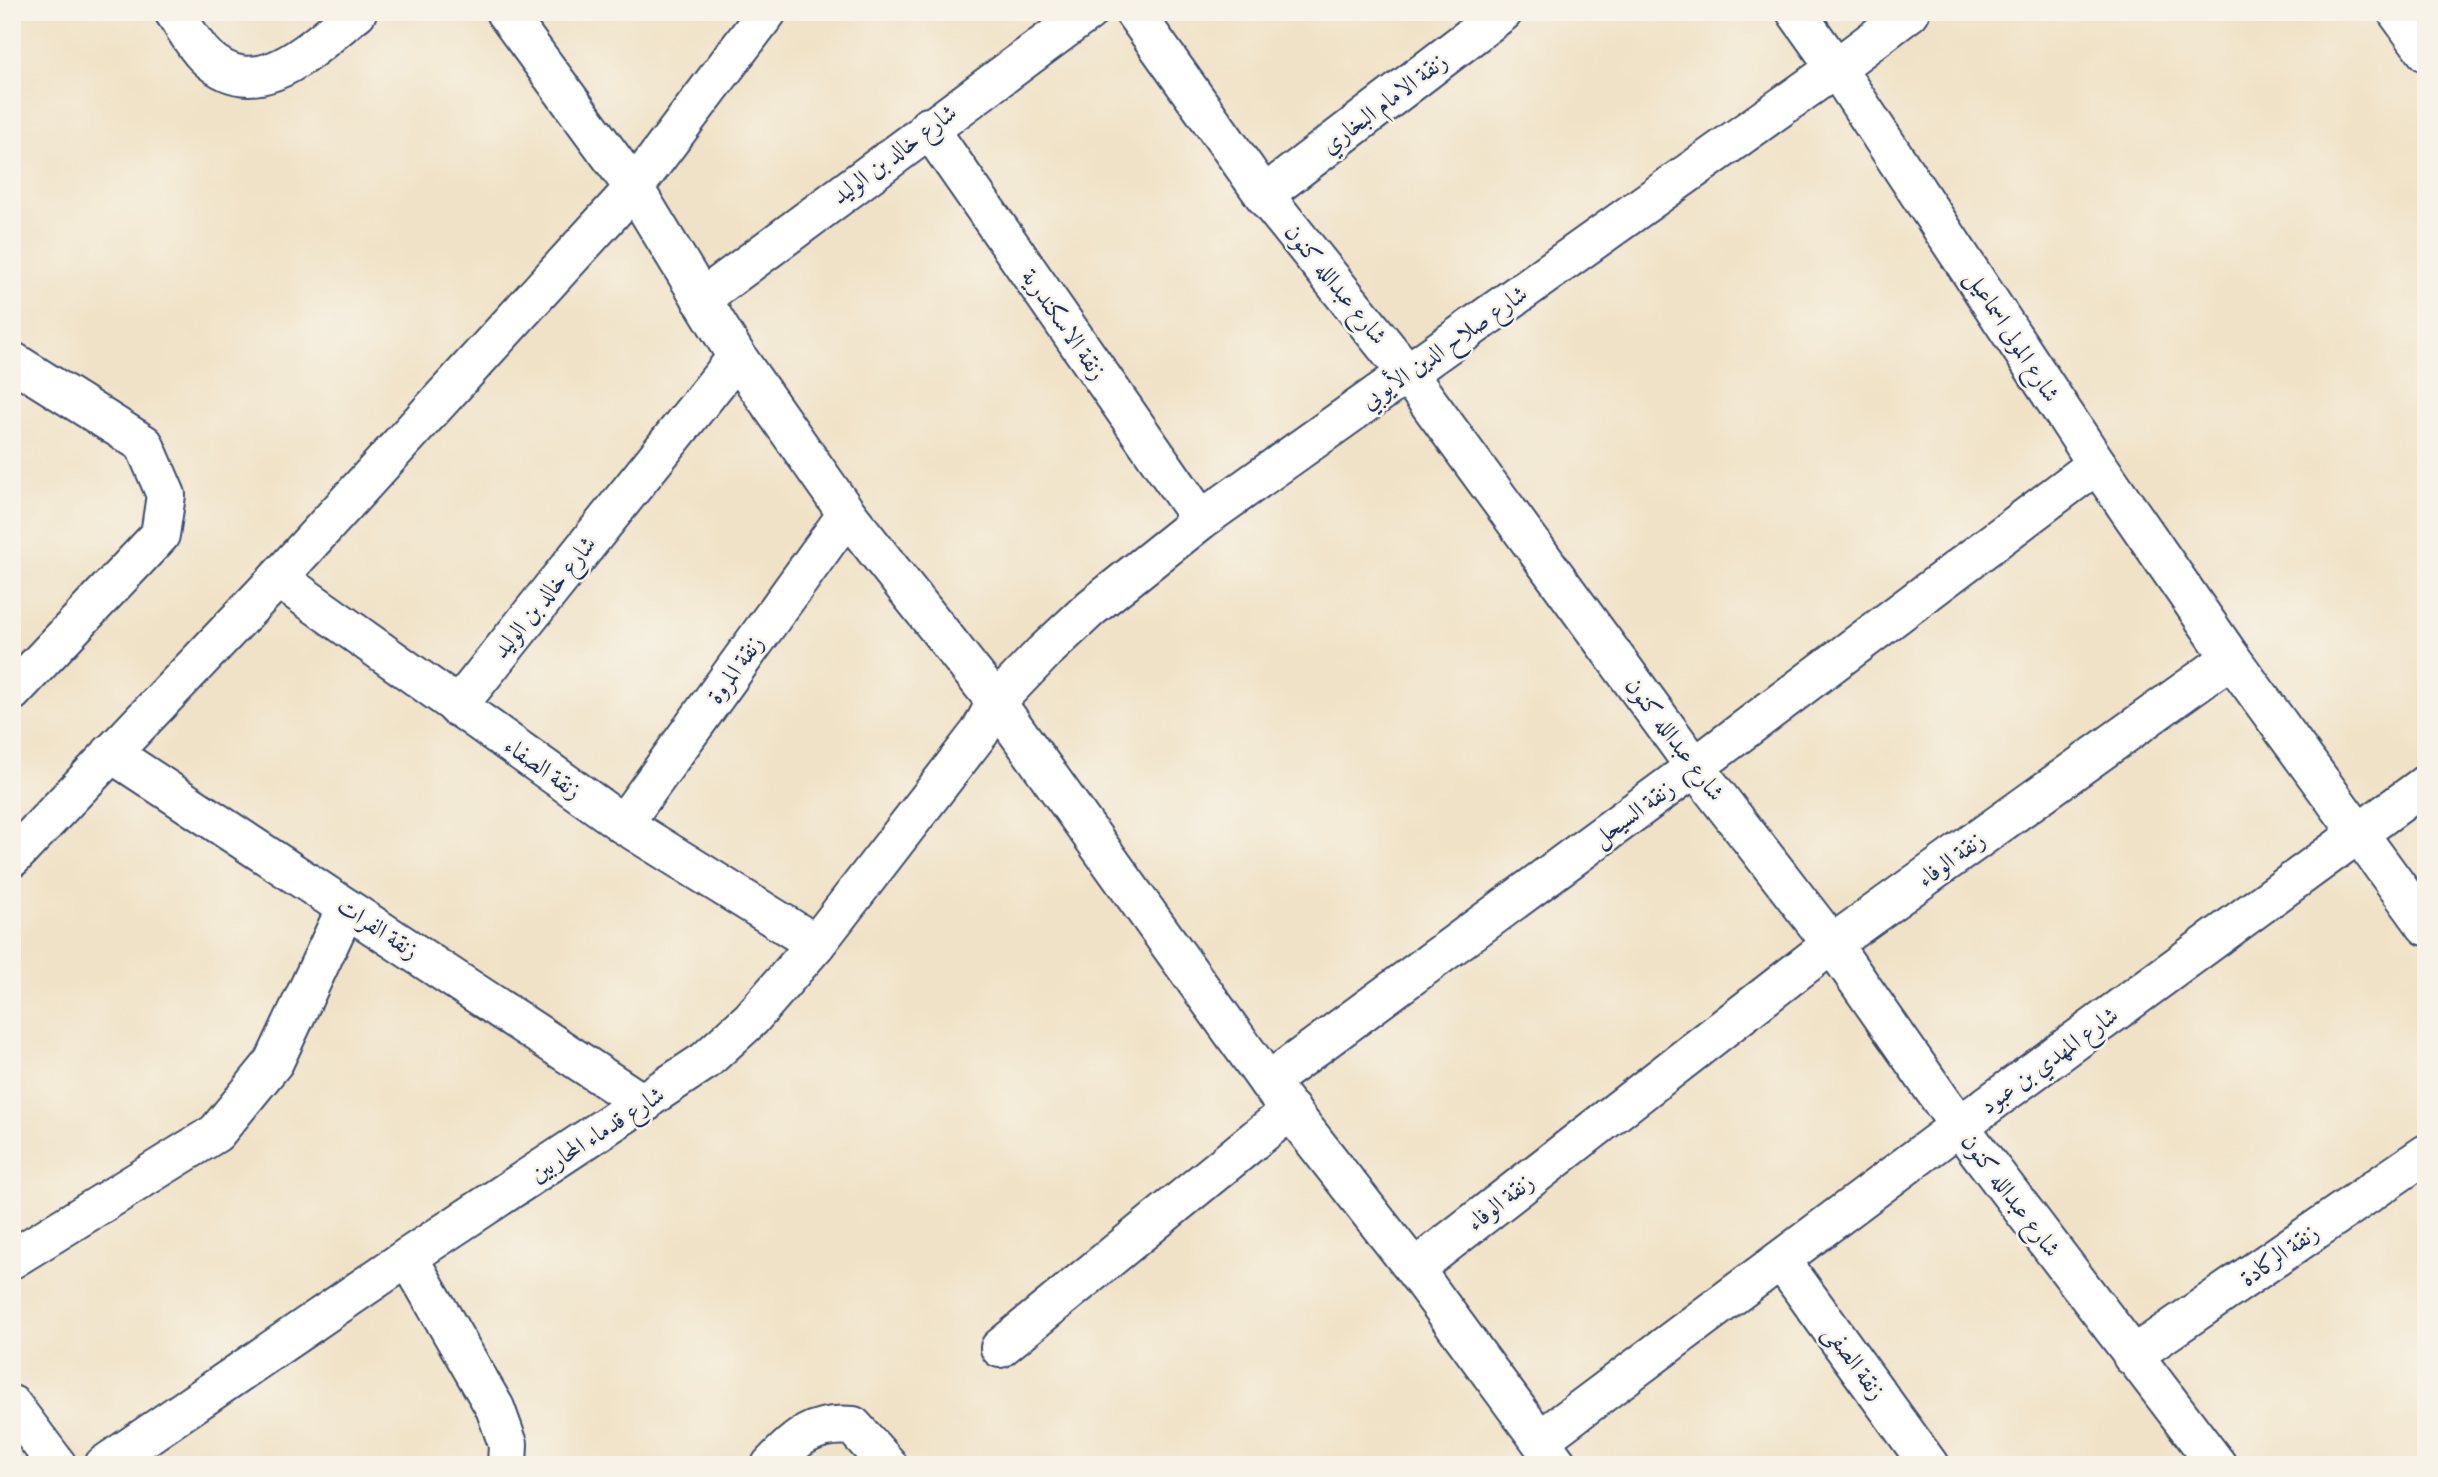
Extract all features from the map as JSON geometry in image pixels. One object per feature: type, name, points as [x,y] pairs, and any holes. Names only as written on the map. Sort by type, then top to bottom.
[{"type":"street","points":[[174,12],[205,56],[223,69],[254,78],[267,76],[286,67],[357,12]]},
{"type":"street","points":[[505,12],[634,188],[737,357],[846,514],[996,702],[1279,1096],[1415,1269],[1549,1452]]},
{"type":"street","points":[[12,858],[278,578],[634,188],[767,12]]},
{"type":"street","name":"شارع خالد بن الوليد","points":[[701,299],[928,127],[1088,12]]},
{"type":"street","name":"شارع عبدالله كنون","points":[[1134,12],[1264,195],[1407,373],[1695,767],[1832,944],[1959,1126],[2217,1465]]},
{"type":"street","name":"زنقة الامام البخاري","points":[[1264,195],[1503,12]]},
{"type":"street","name":"شارع المولى اسماعيل","points":[[1796,12],[1836,68],[2097,464],[2231,658]]},
{"type":"street","name":"شارع صلاح الدين الأيوبي","points":[[996,702],[1091,608],[1200,520],[1836,68],[1910,12]]},
{"type":"street","points":[[2397,12],[2426,52]]},
{"type":"street","name":"زنقة الاسكندرية","points":[[928,127],[1200,520]]},
{"type":"street","name":"شارع خالد بن الوليد","points":[[457,707],[737,357]]},
{"type":"street","points":[[12,362],[144,444],[166,495],[160,535],[12,692]]},
{"type":"street","name":"زنقة السيحل","points":[[1000,1348],[1279,1096],[1695,767],[2097,464]]},
{"type":"street","name":"زنقة المروة","points":[[623,824],[846,514]]},
{"type":"street","name":"زنقة الصفاء","points":[[278,578],[623,824],[816,944]]},
{"type":"street","points":[[2231,658],[2426,926]]},
{"type":"street","name":"زنقة الوفاء","points":[[1415,1269],[1832,944],[2231,658]]},
{"type":"street","name":"شارع قدماء المحاربين","points":[[104,1465],[408,1257],[644,1104],[705,1061],[742,1028],[816,944],[980,732],[996,702]]},
{"type":"street","name":"زنقة الفرات","points":[[111,753],[644,1104]]},
{"type":"street","name":"شارع المهدي بن عبود","points":[[1549,1452],[1781,1260],[1959,1126],[2426,784]]},
{"type":"street","points":[[12,1259],[216,1133],[274,1062],[346,908]]},
{"type":"street","name":"زنقة الركادة","points":[[2132,1356],[2426,1154]]},
{"type":"street","points":[[408,1257],[495,1408],[508,1444],[507,1465]]},
{"type":"street","name":"زنقة الصفى","points":[[1781,1260],[1929,1465]]},
{"type":"street","points":[[12,1405],[57,1465]]},
{"type":"street","points":[[771,1465],[807,1433],[830,1424],[853,1426],[888,1465]]}]
